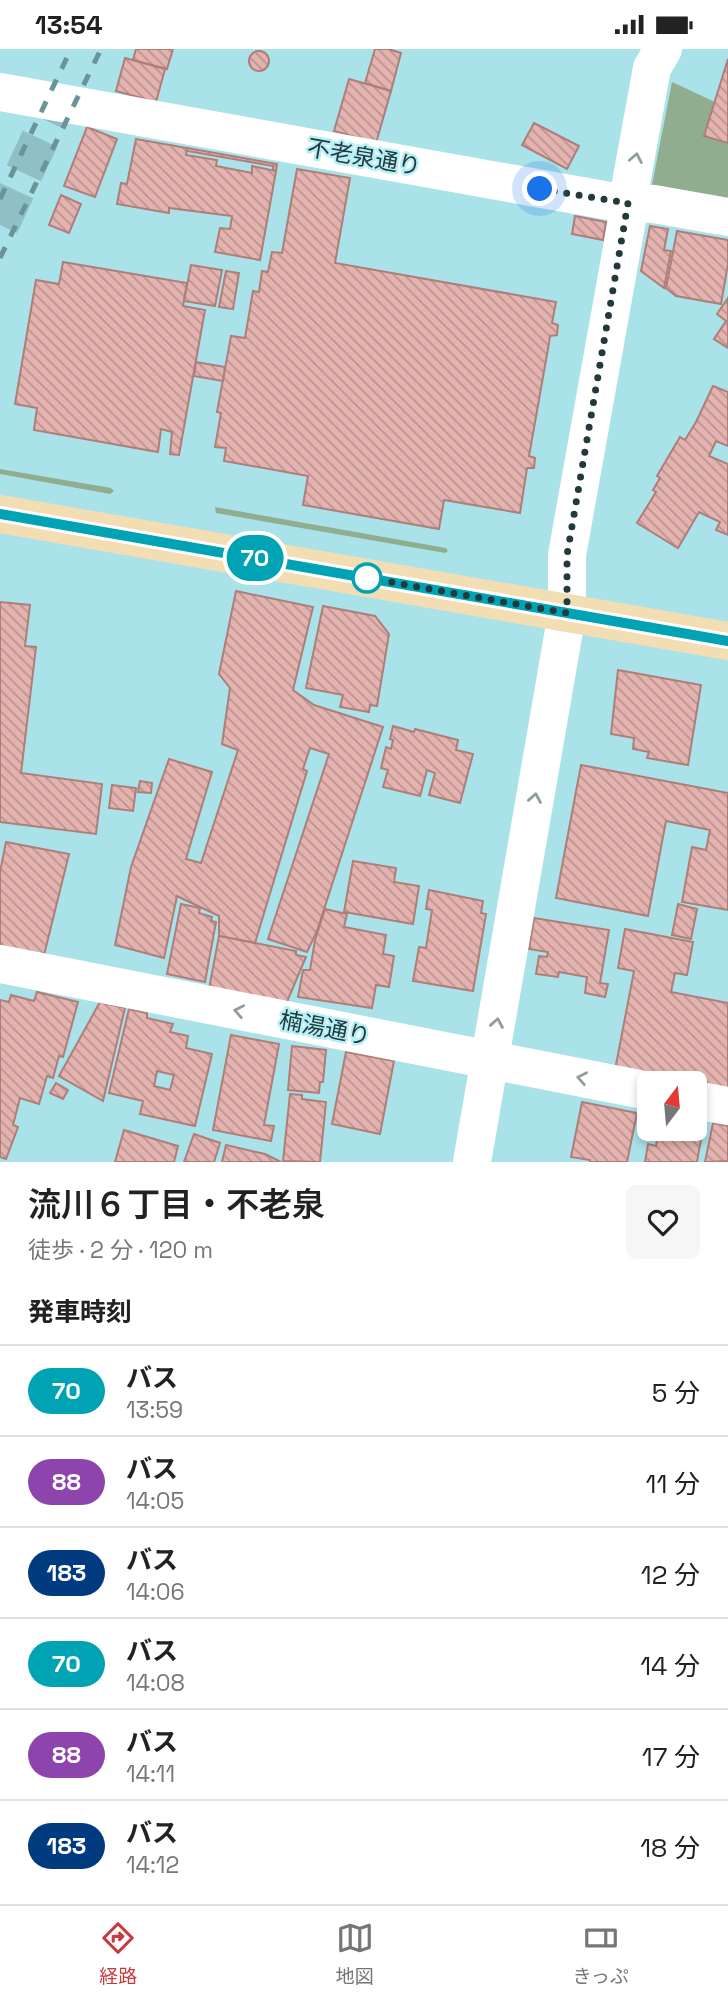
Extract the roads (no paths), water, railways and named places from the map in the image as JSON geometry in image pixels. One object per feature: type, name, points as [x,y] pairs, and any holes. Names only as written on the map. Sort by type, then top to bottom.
[{"type":"main road","points":[[0,514],[728,641]]},
{"type":"street","points":[[472,1162],[567,613],[567,555],[652,68],[663,49]]},
{"type":"street","name":"不老泉通り","points":[[0,92],[615,202],[654,204],[728,217]]},
{"type":"street","name":"楠湯通り","points":[[0,964],[637,1089]]},
{"type":"street","points":[[707,1103],[728,1107]]},
{"type":"tunnel","points":[[0,225],[57,102]]},
{"type":"railway","points":[[0,199],[71,49]]},
{"type":"railway","points":[[0,258],[101,49]]}]
